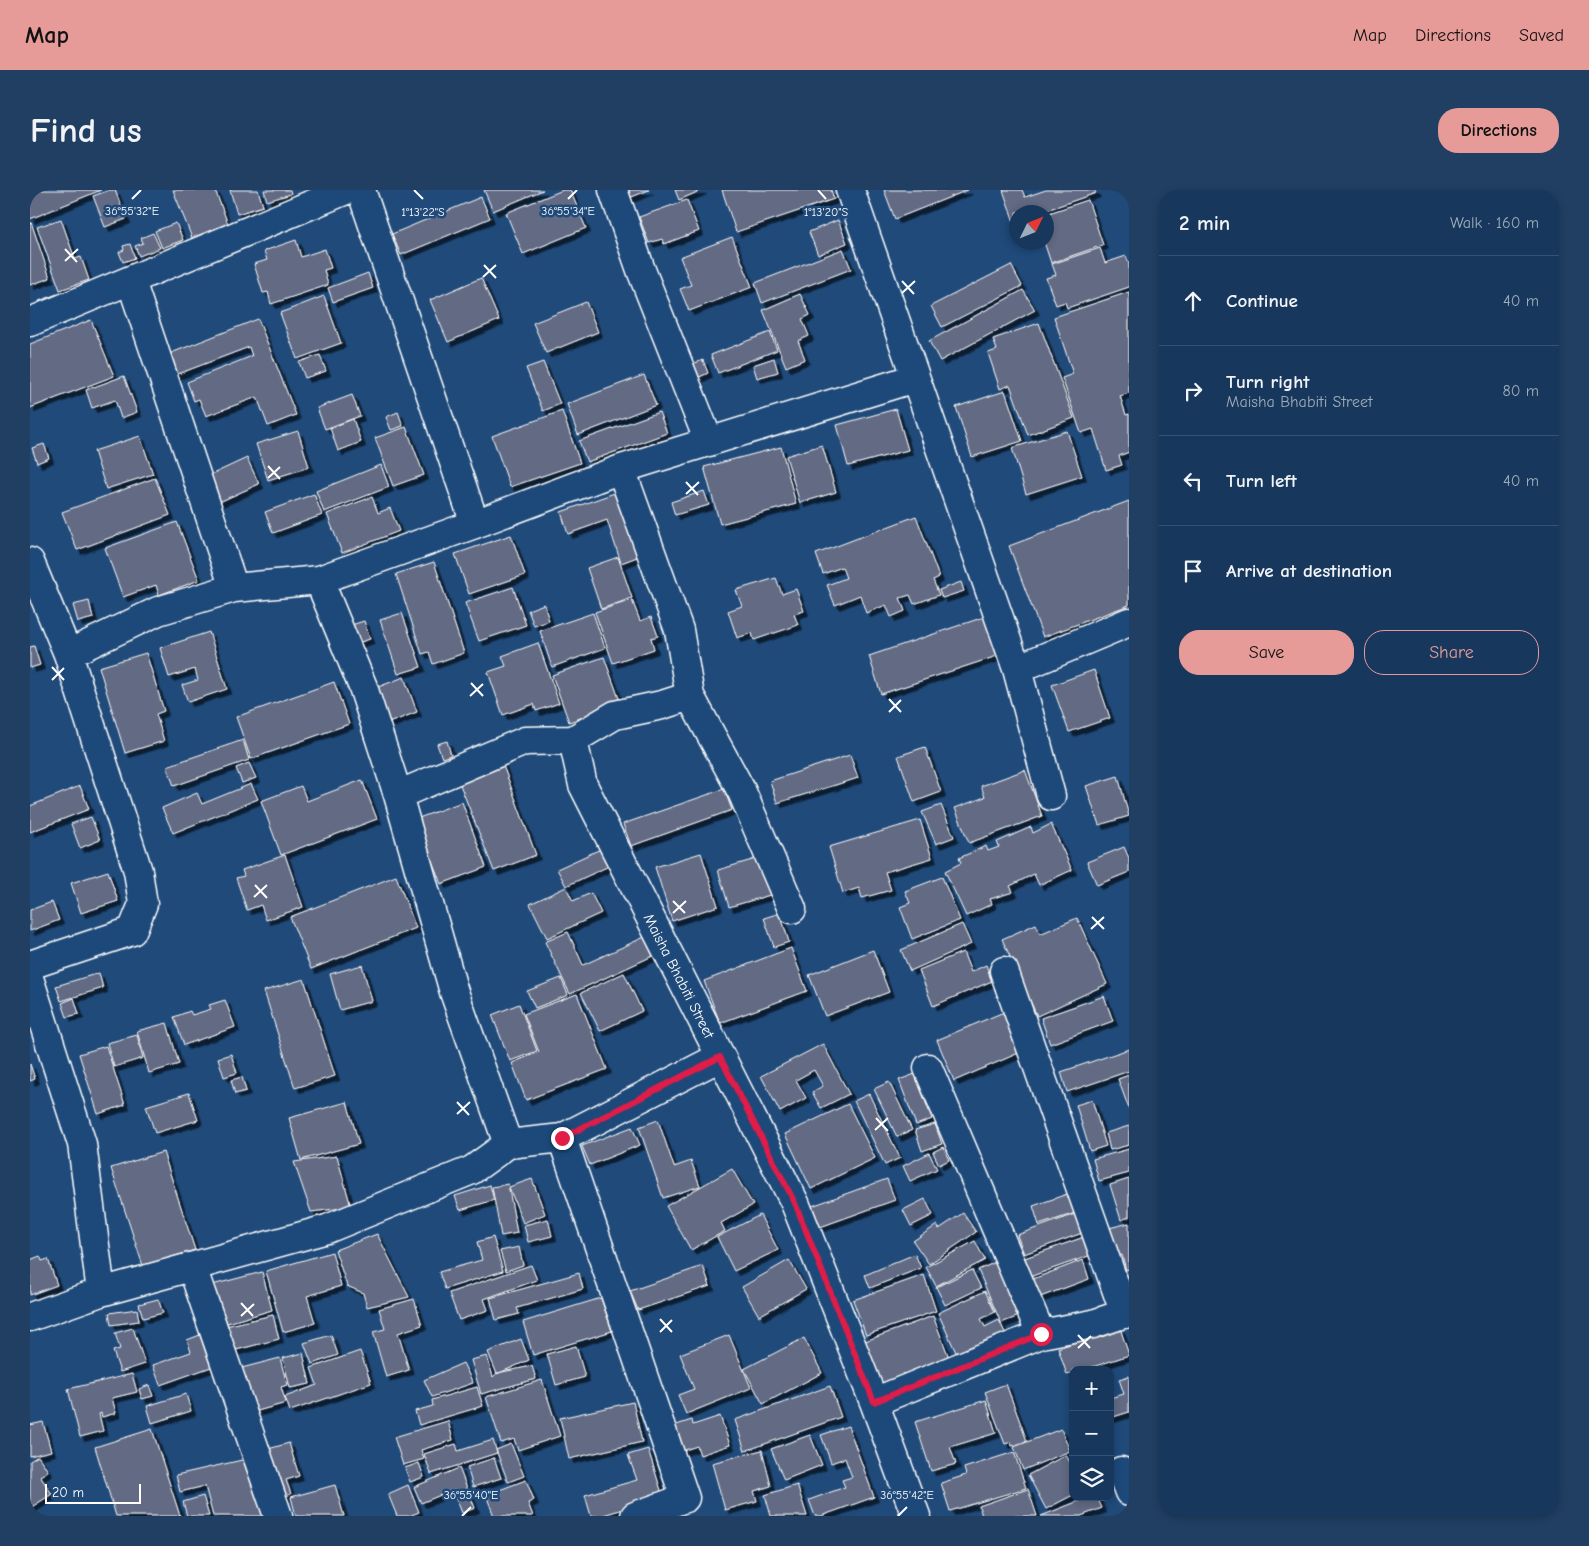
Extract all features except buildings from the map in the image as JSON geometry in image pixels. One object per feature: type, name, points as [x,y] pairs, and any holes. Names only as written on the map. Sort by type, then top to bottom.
[{"type":"street","points":[[361,190],[475,524]]},
{"type":"street","points":[[612,190],[641,270],[709,442]]},
{"type":"street","points":[[850,190],[1017,669],[1051,796]]},
{"type":"street","points":[[30,322],[132,281],[332,193]]},
{"type":"street","points":[[132,281],[234,588]]},
{"type":"street","points":[[68,654],[158,611],[234,588],[319,580],[621,469],[915,378]]},
{"type":"street","points":[[621,469],[679,630],[690,696],[742,792],[792,909]]},
{"type":"street","points":[[30,562],[68,654],[138,871],[143,904],[132,931],[30,965]]},
{"type":"street","points":[[319,580],[363,687],[398,795],[454,992],[508,1144]]},
{"type":"street","points":[[1017,669],[1129,622]]},
{"type":"street","points":[[398,795],[525,741],[573,740],[615,715],[662,705],[690,696]]},
{"type":"street","name":"Maisha Bhabiti Street","points":[[573,740],[583,785],[795,1203],[874,1402],[916,1516]]},
{"type":"street","points":[[874,1402],[1041,1334],[1093,1324],[1127,1313],[1004,971]]},
{"type":"street","points":[[30,982],[82,1144],[101,1292]]},
{"type":"street","points":[[30,1316],[101,1292],[327,1229],[472,1170],[508,1144],[562,1138],[720,1057]]},
{"type":"street","points":[[928,1068],[1041,1334]]},
{"type":"street","points":[[562,1138],[685,1498],[636,1516]]},
{"type":"street","points":[[192,1267],[278,1516]]},
{"type":"route","points":[[562,1138],[720,1057],[795,1203],[874,1402],[1041,1334]]}]
